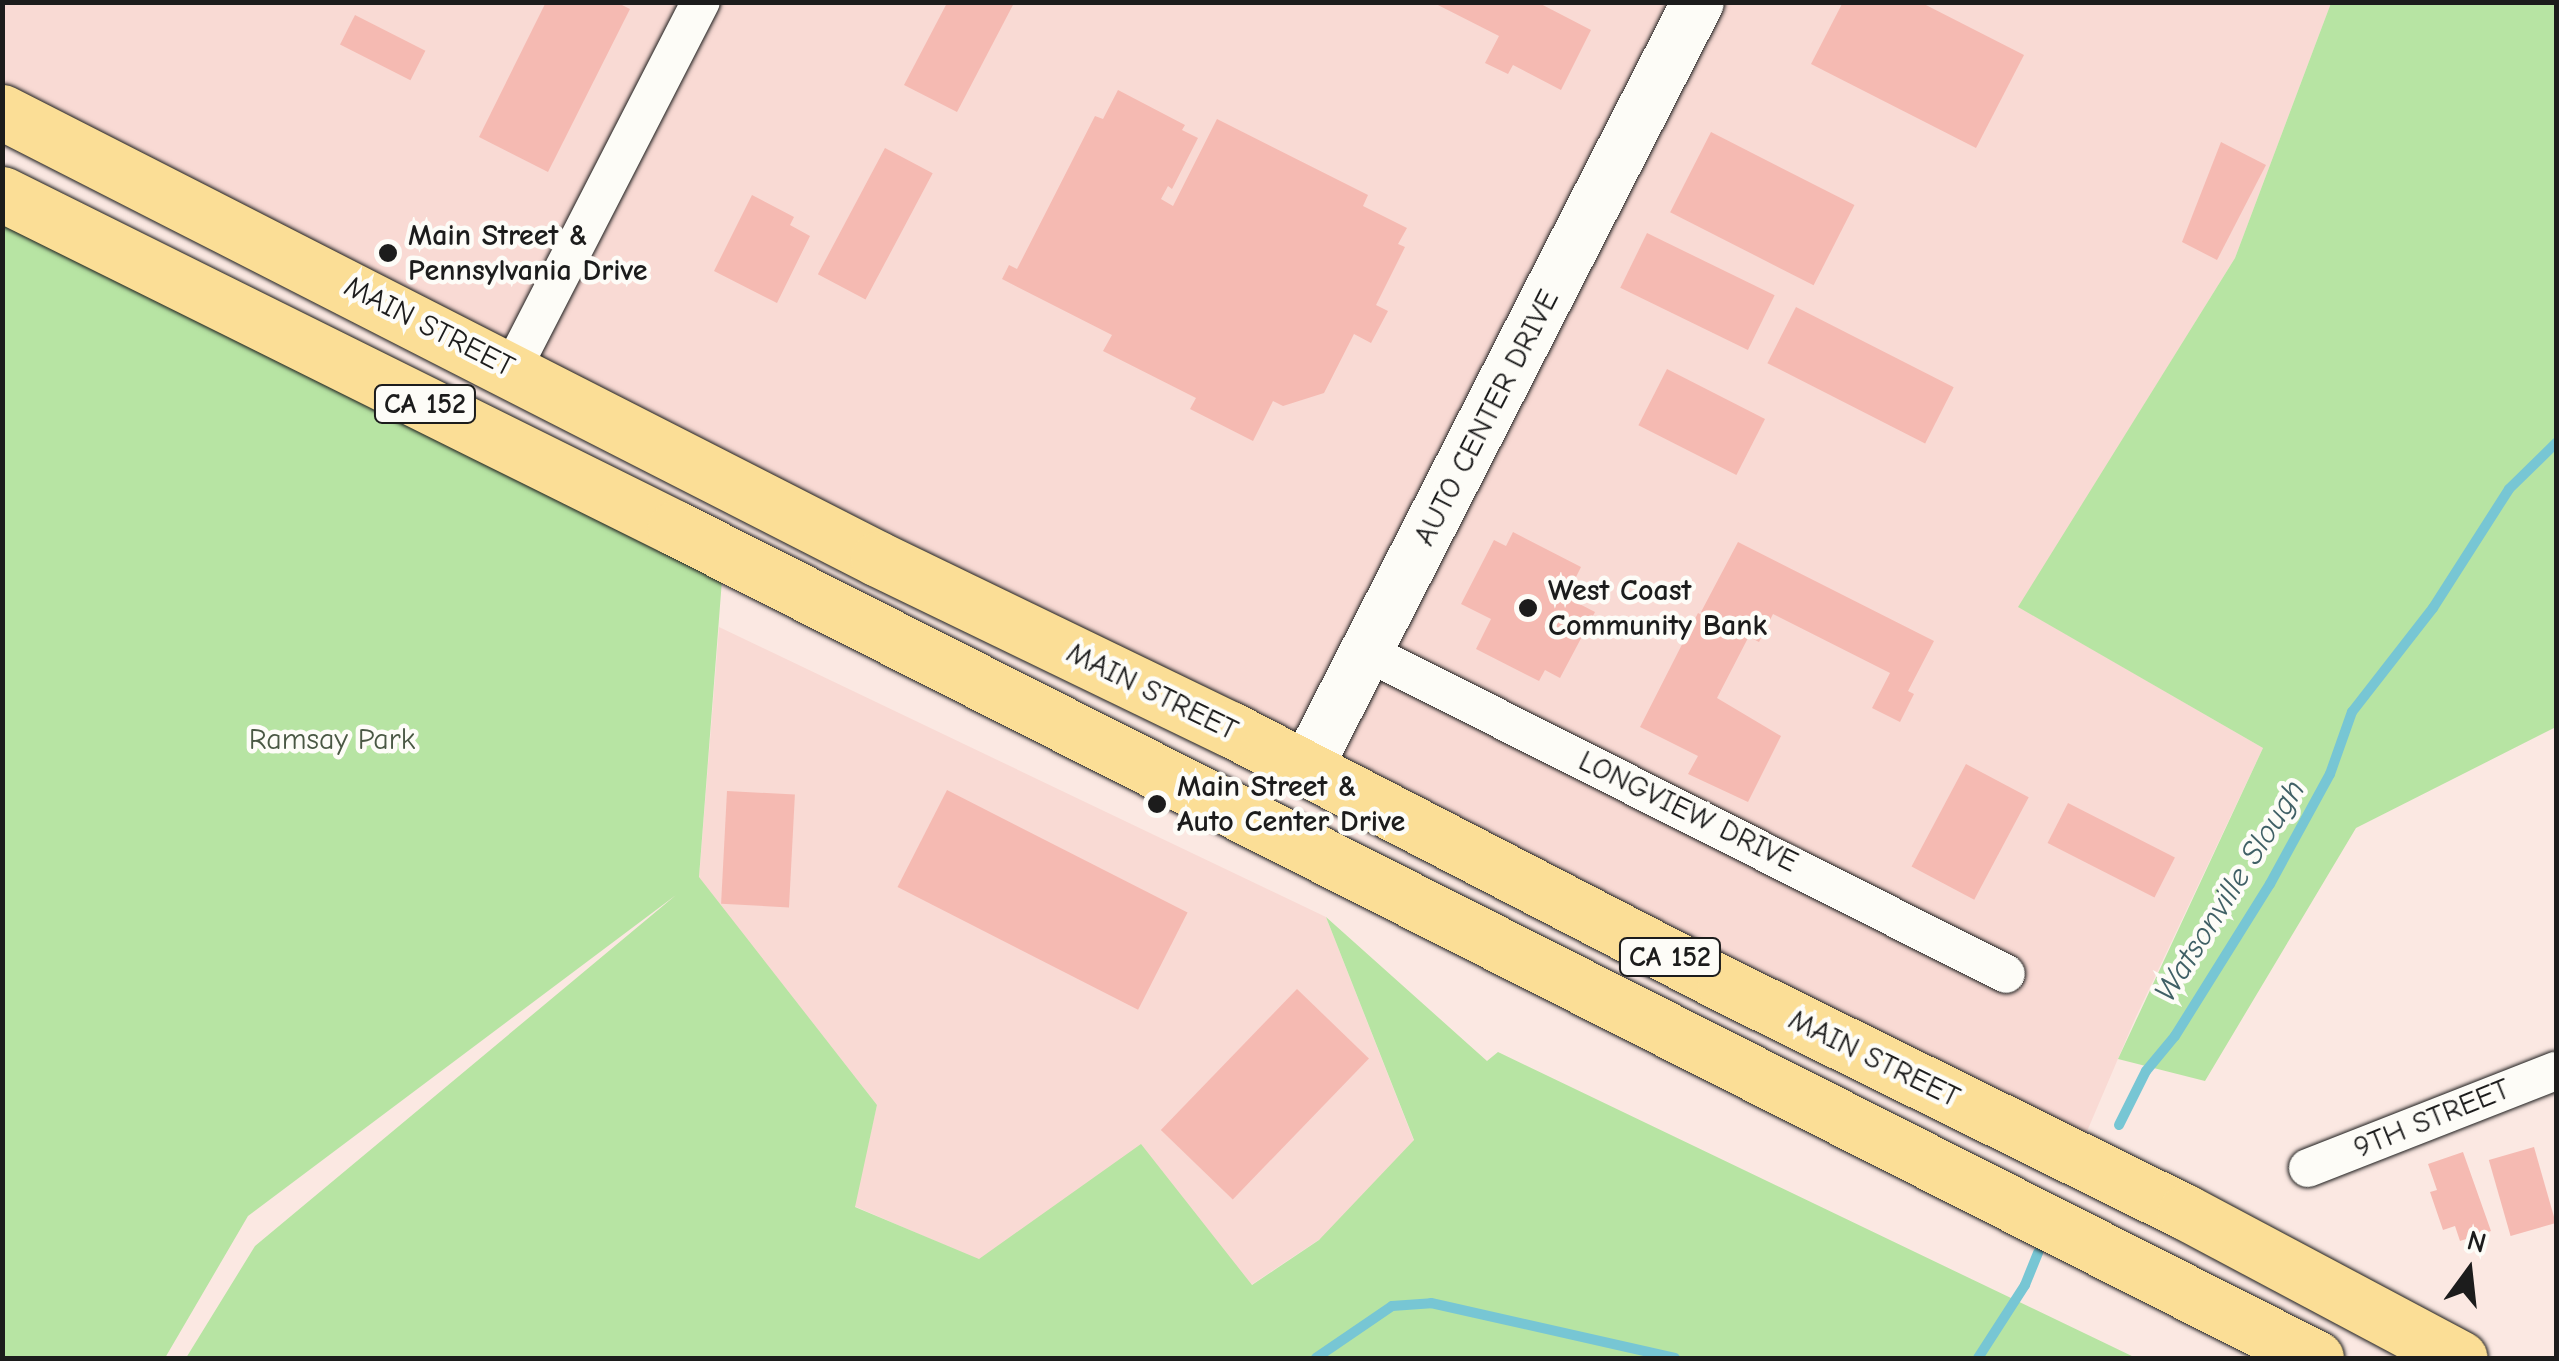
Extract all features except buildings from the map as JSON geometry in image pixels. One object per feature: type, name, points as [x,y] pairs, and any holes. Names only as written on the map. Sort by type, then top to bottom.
[{"type":"main road","name":"MAIN STREET","points":[[2,112],[512,368],[878,559],[1306,769],[1725,986],[2185,1212],[2460,1358]]},
{"type":"main road","name":"CA 152","points":[[2,194],[2316,1358]]},
{"type":"main road","name":"AUTO CENTER DRIVE","points":[[1272,831],[1306,769]]},
{"type":"street","points":[[512,368],[700,2]]},
{"type":"street","name":"AUTO CENTER DRIVE","points":[[1306,769],[1369,653],[1698,2]]},
{"type":"street","name":"LONGVIEW DRIVE","points":[[1369,653],[2006,974]]},
{"type":"street","name":"9TH STREET","points":[[2308,1168],[2556,1071]]},
{"type":"shaded area","points":[[2,3],[2331,3],[2235,258],[2019,607],[2263,748],[2135,1019],[2082,1143],[914,545],[3,92]]},
{"type":"shaded area","points":[[719,627],[1326,917],[1425,1169],[1251,1285],[1141,1145],[979,1260],[854,1206],[877,1105],[699,878]]},
{"type":"green space","points":[[2331,3],[2556,3],[2556,727],[2356,828],[2205,1081],[2118,1059],[2263,748],[2018,607],[2235,258]]},
{"type":"green space","name":"Ramsay Park","points":[[2,204],[723,567],[699,877],[877,1105],[855,1207],[979,1259],[1141,1144],[1252,1285],[1319,1240],[1414,1140],[1326,917],[1487,1061],[1498,1052],[2136,1358],[186,1358],[255,1246],[676,895],[248,1216],[165,1358],[3,1358]]},
{"type":"waterway","name":"Watsonville Slough","points":[[2119,1125],[2146,1071],[2175,1036],[2270,884],[2330,774],[2352,712],[2433,608],[2509,489],[2556,443]]},
{"type":"waterway","name":"Watsonville Slough","points":[[1978,1358],[2025,1285],[2038,1252]]},
{"type":"waterway","name":"Watsonville Slough","points":[[1316,1358],[1392,1306],[1431,1303],[1675,1358]]},
{"type":"place","name":"Main Street & Pennsylvania Drive","points":[[388,253]]},
{"type":"place","name":"West Coast Community Bank","points":[[1528,608]]},
{"type":"place","name":"Main Street & Auto Center Drive","points":[[1157,804]]}]
